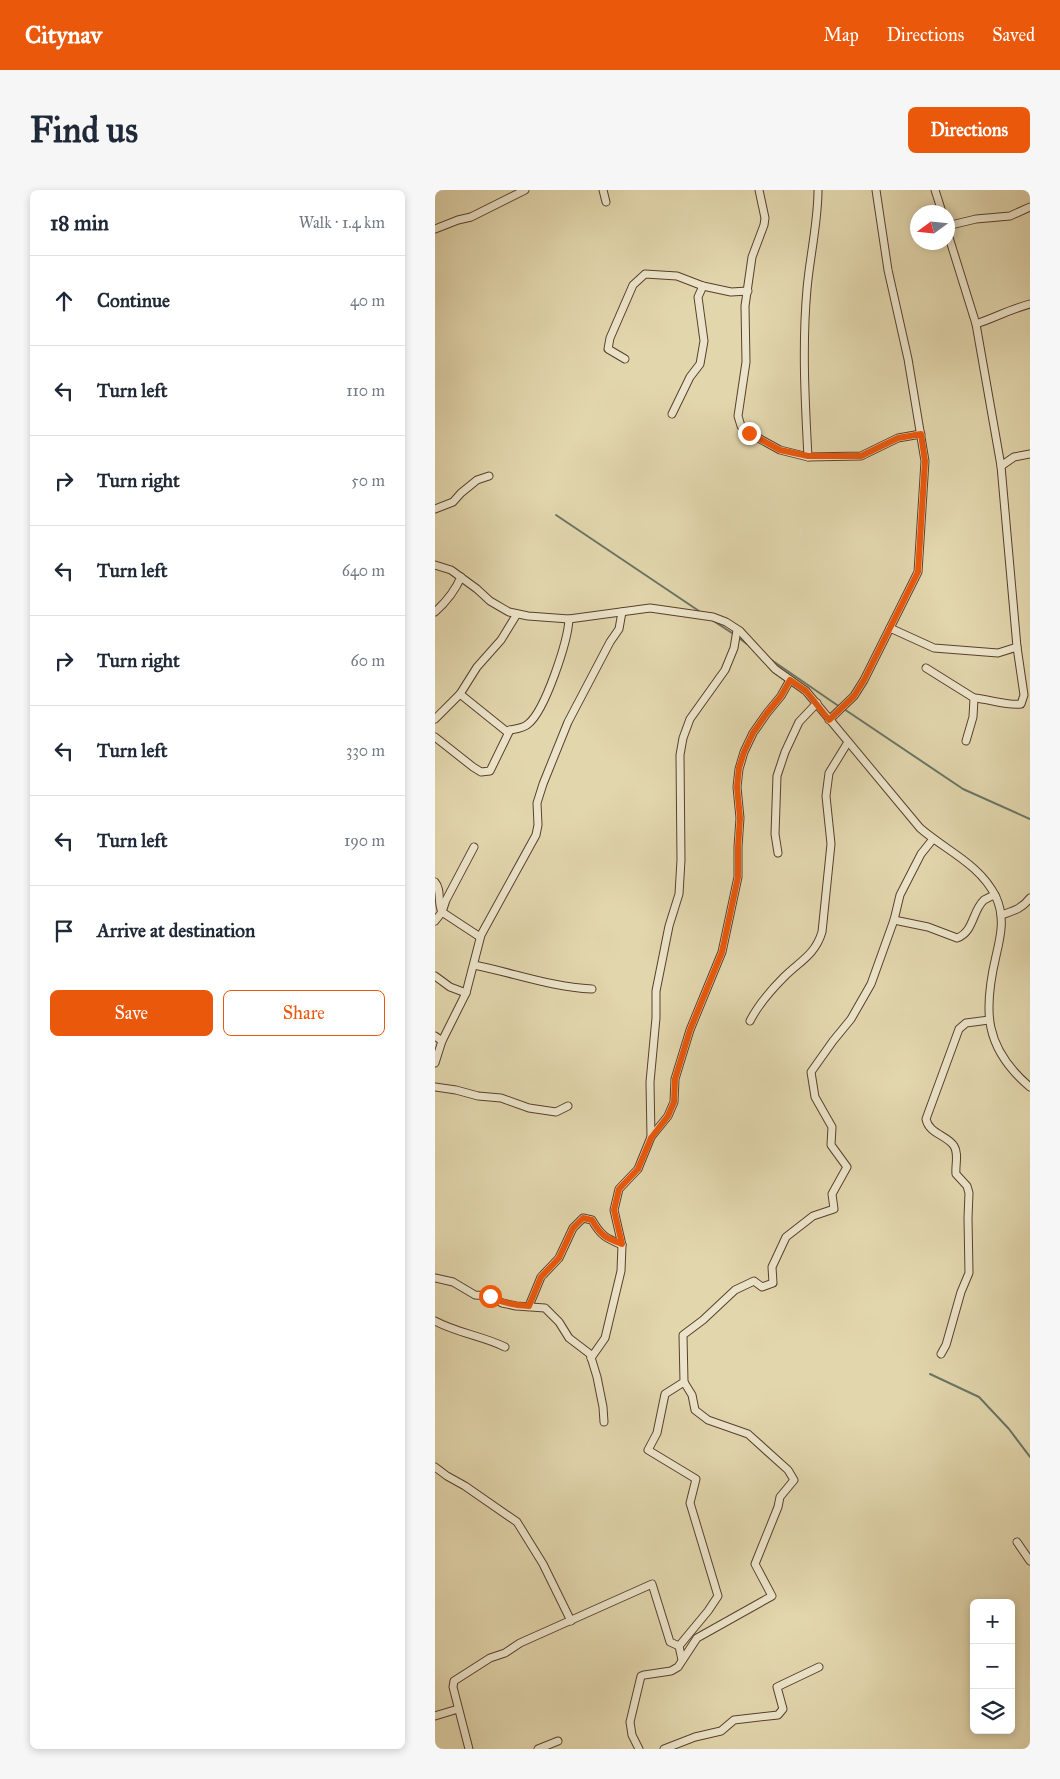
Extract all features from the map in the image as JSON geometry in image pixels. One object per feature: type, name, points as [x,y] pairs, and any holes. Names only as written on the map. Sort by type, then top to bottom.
[{"type":"street","points":[[603,190],[606,202]]},
{"type":"street","points":[[759,190],[765,218],[752,258],[745,306],[746,362],[738,416],[741,426],[749,433],[780,450],[808,456],[861,456],[898,438],[921,434]]},
{"type":"street","points":[[808,456],[804,375],[807,289],[818,212],[818,190]]},
{"type":"street","points":[[829,720],[854,696],[864,680],[918,572],[925,461],[908,360],[888,270],[876,190]]},
{"type":"street","points":[[935,190],[940,205]]},
{"type":"street","points":[[435,229],[471,217],[521,191]]},
{"type":"street","points":[[955,224],[976,219],[1010,216],[1030,207]]},
{"type":"street","points":[[926,668],[974,698],[1012,705],[1021,704],[1024,695],[1017,647],[1001,466],[976,324],[953,250]]},
{"type":"street","points":[[625,359],[609,350],[610,338],[633,285],[648,273],[677,276],[703,286],[731,292],[748,291]]},
{"type":"street","points":[[671,414],[690,377],[699,364],[703,341],[699,296],[703,286]]},
{"type":"street","points":[[976,324],[999,317],[1017,307],[1030,304]]},
{"type":"street","points":[[1001,466],[1014,457],[1030,454]]},
{"type":"street","points":[[435,509],[453,502],[477,480],[489,476]]},
{"type":"street","points":[[435,565],[451,570],[477,588],[490,601],[509,612],[517,614],[569,619],[650,608],[713,617],[726,622],[737,630],[775,669],[806,691],[920,828],[976,870],[995,895],[1001,915],[1001,936],[991,981],[989,1020],[996,1045],[1007,1063],[1016,1076],[1030,1087]]},
{"type":"street","points":[[435,612],[445,603],[457,587],[461,577]]},
{"type":"street","points":[[435,1063],[442,1041],[466,993],[481,937],[489,918],[536,835],[538,825],[537,803],[568,722],[609,642],[619,629],[622,612]]},
{"type":"street","points":[[435,719],[460,694],[477,667],[501,640],[517,614]]},
{"type":"street","points":[[460,694],[506,731],[528,725],[549,689],[560,659],[569,626],[569,619]]},
{"type":"street","points":[[890,628],[934,648],[998,653],[1017,647]]},
{"type":"street","points":[[651,1138],[650,1082],[656,1018],[656,990],[669,926],[679,894],[681,860],[680,755],[683,738],[691,719],[725,670],[734,648],[737,630]]},
{"type":"street","points":[[591,1358],[605,1338],[621,1271],[622,1244],[614,1210],[619,1189],[638,1169],[651,1138],[668,1116],[674,1102],[675,1079],[690,1030],[722,952],[738,877],[740,818],[737,787],[739,768],[753,733],[781,696],[790,680]]},
{"type":"street","points":[[966,741],[973,717],[974,698]]},
{"type":"street","points":[[779,853],[775,834],[777,776],[785,752],[799,722],[817,703]]},
{"type":"street","points":[[435,737],[481,772],[490,771],[510,730]]},
{"type":"street","points":[[750,1021],[754,1012],[784,976],[815,950],[819,943],[822,932],[831,844],[826,796],[829,773],[847,742]]},
{"type":"street","points":[[639,1749],[632,1735],[630,1722],[639,1679],[644,1674],[671,1671],[678,1667],[697,1638],[772,1596],[755,1564],[778,1508],[780,1497],[794,1480],[788,1470],[748,1434],[709,1420],[695,1410],[692,1394],[684,1382],[683,1335],[703,1320],[735,1290],[754,1281],[762,1287],[773,1283],[772,1267],[786,1236],[813,1216],[834,1209],[832,1194],[847,1167],[831,1145],[833,1127],[815,1097],[811,1072],[851,1020],[871,984],[894,920],[900,895],[921,854],[933,839]]},
{"type":"street","points":[[435,921],[442,912],[445,900],[474,847]]},
{"type":"street","points":[[435,882],[438,885],[439,907],[442,912],[481,937]]},
{"type":"street","points":[[894,920],[928,928],[957,938],[968,932],[973,917],[985,900],[995,895]]},
{"type":"street","points":[[1001,915],[1017,910],[1026,904],[1030,898]]},
{"type":"street","points":[[474,965],[572,988],[592,989]]},
{"type":"street","points":[[435,976],[450,987],[466,993]]},
{"type":"street","points":[[941,1354],[946,1345],[961,1292],[969,1273],[969,1194],[967,1186],[956,1174],[957,1153],[953,1144],[929,1127],[925,1119],[959,1029],[966,1023],[989,1020]]},
{"type":"street","points":[[435,1036],[442,1041]]},
{"type":"street","points":[[435,1087],[457,1090],[477,1096],[501,1098],[529,1108],[556,1112],[569,1106]]},
{"type":"street","points":[[529,1306],[541,1277],[559,1258],[573,1228],[583,1218],[592,1220],[598,1232],[609,1240],[622,1244]]},
{"type":"street","points":[[435,1278],[453,1282],[475,1295],[490,1296],[502,1303],[545,1308],[559,1322],[569,1338],[590,1354],[603,1407],[604,1422]]},
{"type":"street","points":[[435,1321],[445,1327],[491,1340],[505,1347]]},
{"type":"street","points":[[679,1646],[718,1596],[690,1503],[696,1479],[648,1450],[657,1433],[665,1394],[684,1382]]},
{"type":"street","points":[[435,1467],[517,1522],[543,1564],[571,1621]]},
{"type":"street","points":[[1017,1542],[1030,1561]]},
{"type":"street","points":[[469,1749],[453,1687],[454,1681],[520,1643],[652,1584],[670,1642],[679,1646]]},
{"type":"street","points":[[679,1646],[682,1660]]},
{"type":"street","points":[[664,1749],[695,1737],[721,1731],[733,1720],[778,1715],[783,1708],[777,1687],[819,1667]]},
{"type":"street","points":[[435,1716],[458,1709]]},
{"type":"street","points":[[538,1749],[558,1742]]},
{"type":"waterway","points":[[556,515],[702,613]]},
{"type":"waterway","points":[[712,620],[735,635]]},
{"type":"waterway","points":[[739,638],[747,644]]},
{"type":"waterway","points":[[770,659],[840,707]]},
{"type":"waterway","points":[[844,709],[963,789],[1030,819]]},
{"type":"waterway","points":[[930,1374],[979,1397],[1009,1429],[1030,1457]]},
{"type":"route","points":[[490,1296],[502,1303],[529,1306],[541,1277],[559,1258],[573,1228],[583,1218],[592,1220],[598,1232],[609,1240],[622,1244],[614,1210],[619,1189],[638,1169],[651,1138],[668,1116],[674,1102],[675,1079],[690,1030],[722,952],[738,877],[740,818],[737,787],[739,768],[744,752],[753,733],[781,696],[790,680],[806,691],[829,720],[854,696],[864,680],[918,572],[925,461],[921,434],[898,438],[861,456],[808,456],[780,450],[749,433]]}]
